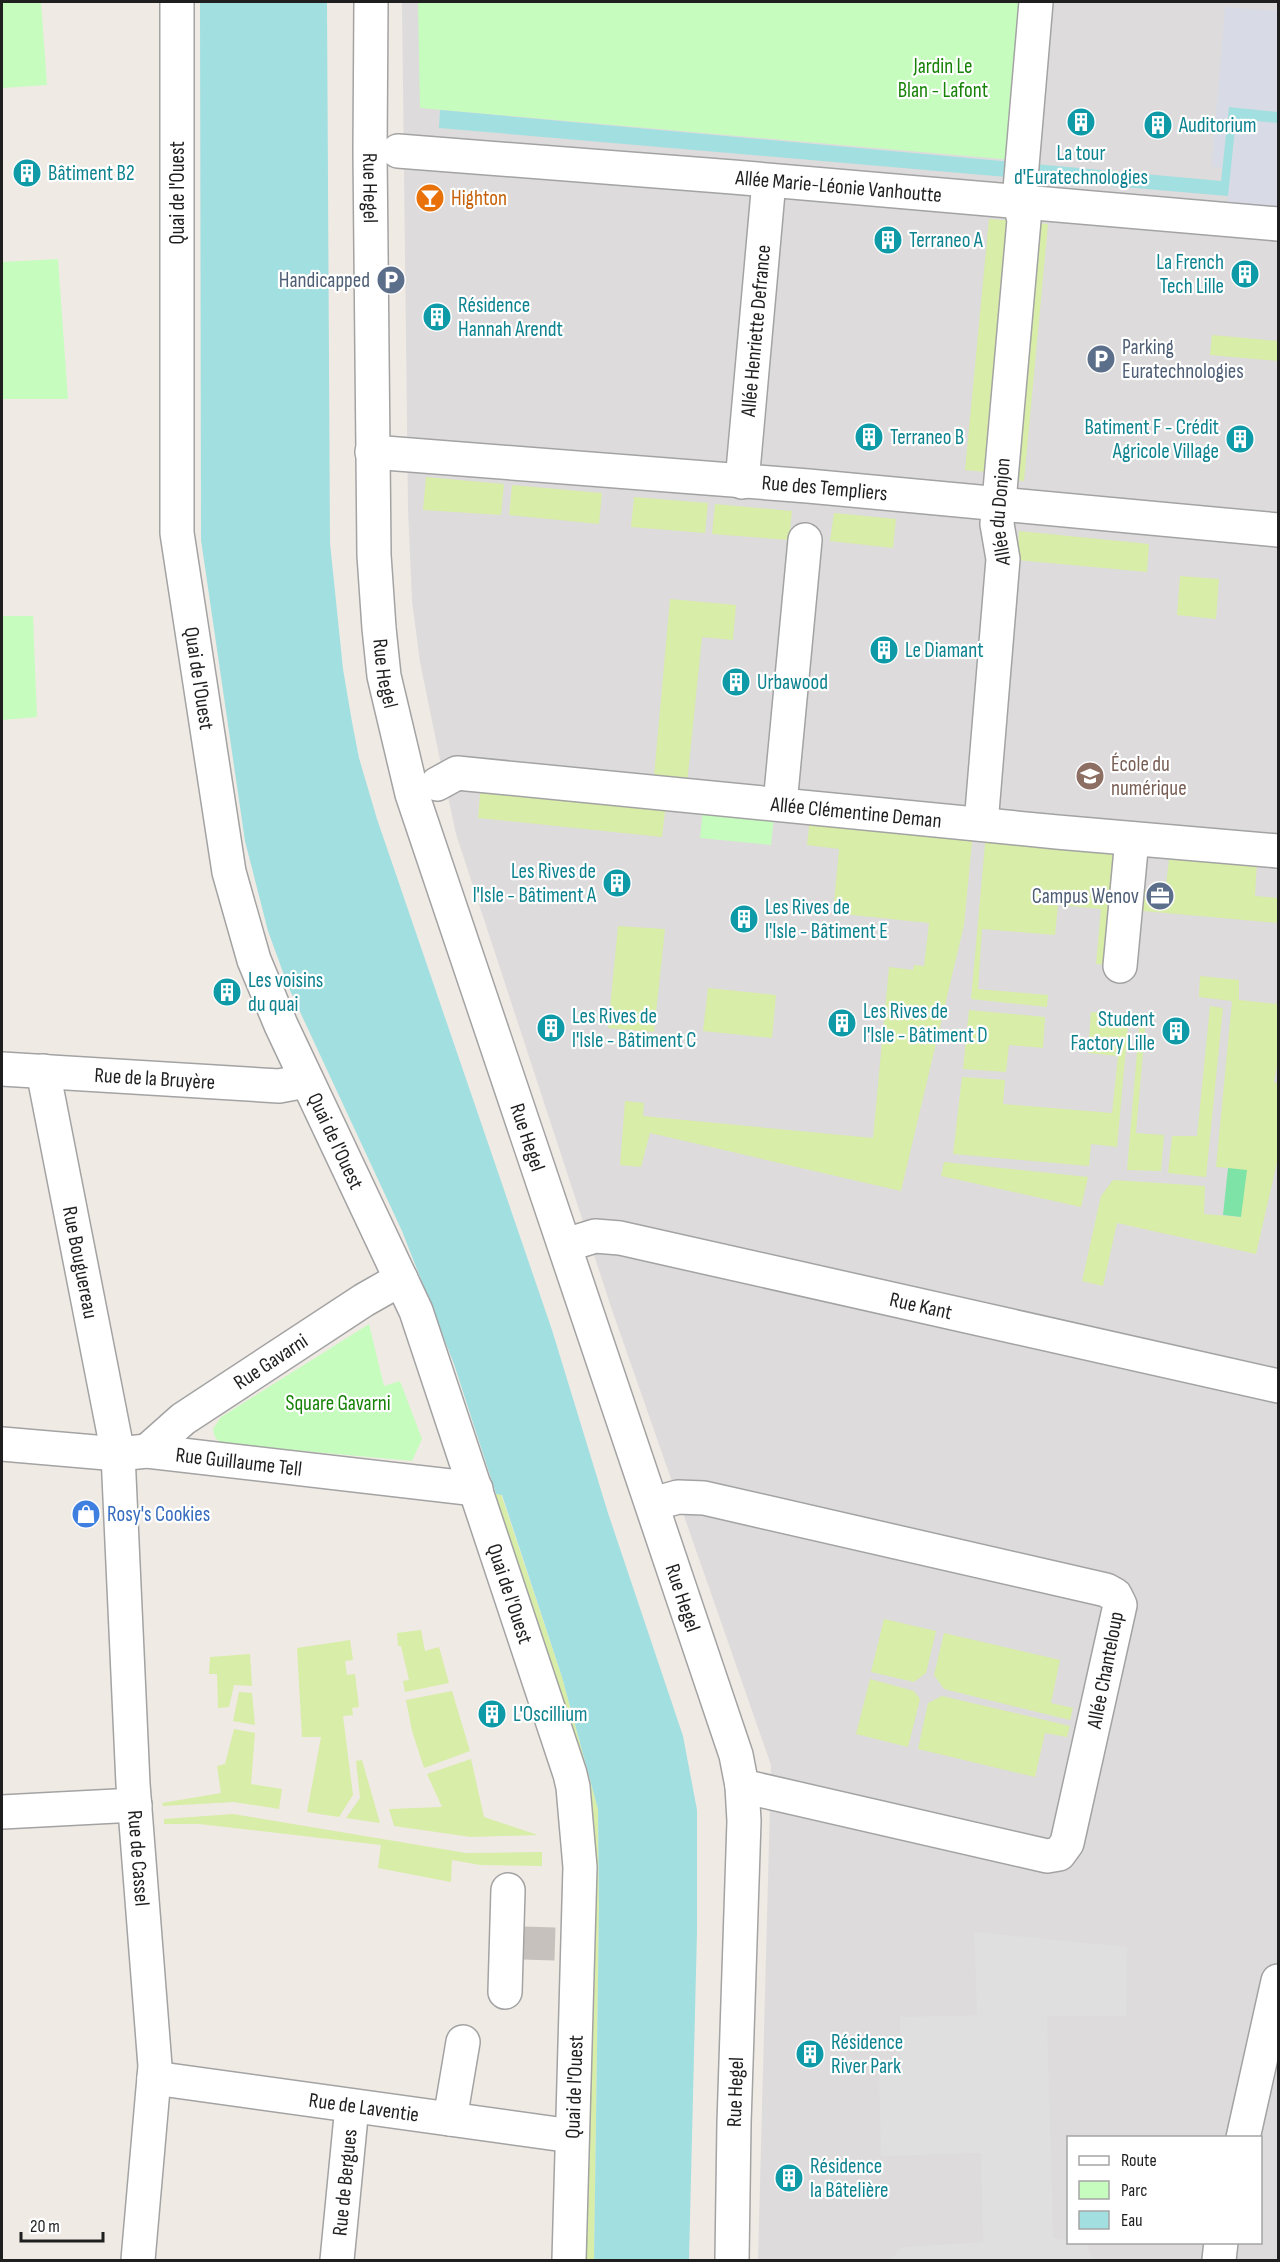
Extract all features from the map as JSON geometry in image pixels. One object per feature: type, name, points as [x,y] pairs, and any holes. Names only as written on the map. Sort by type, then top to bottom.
[{"type":"street","name":"Quai de l'Ouest","points":[[177,2],[177,533],[229,872],[254,960],[306,1080],[416,1311],[573,1787],[580,1867],[568,1944],[572,2136],[568,2260]]},
{"type":"street","name":"Rue Hegel","points":[[371,2],[372,452],[374,555],[384,676],[412,794],[732,1737],[742,1786],[744,1821],[732,2260]]},
{"type":"street","name":"Allée du Donjon","points":[[981,824],[1003,559],[997,524],[1024,220],[1021,180],[1036,2]]},
{"type":"street","name":"Allée Marie-Léonie Vanhoutte","points":[[399,151],[769,181],[1021,180],[1278,224]]},
{"type":"street","name":"Allée Henriette Defrance","points":[[742,482],[769,181]]},
{"type":"street","name":"Rue des Templiers","points":[[372,452],[999,502],[1135,506],[1278,530]]},
{"type":"street","points":[[780,804],[804,540]]},
{"type":"street","name":"Allée Clémentine Deman","points":[[437,784],[457,773],[1132,839],[1278,851]]},
{"type":"street","points":[[1120,966],[1132,839]]},
{"type":"street","name":"Rue de la Bruyère","points":[[2,1069],[279,1086],[306,1080]]},
{"type":"street","name":"Rue Bouguereau","points":[[43,1071],[132,1453]]},
{"type":"street","name":"Rue Kant","points":[[566,1245],[595,1236],[620,1238],[1278,1386]]},
{"type":"street","name":"Rue Gavarni","points":[[132,1453],[364,1300],[401,1279]]},
{"type":"street","name":"Rue Guillaume Tell","points":[[2,1444],[132,1453],[476,1489]]},
{"type":"street","name":"Rue de Cassel","points":[[132,1453],[135,1805],[154,2037],[154,2078],[138,2260]]},
{"type":"street","name":"Allée Chanteloup","points":[[653,1504],[678,1497],[704,1498],[1106,1590],[1115,1595],[1120,1605],[1067,1843],[1059,1854],[1047,1856],[742,1786]]},
{"type":"street","points":[[2,1812],[135,1805]]},
{"type":"street","points":[[505,1992],[515,1943],[508,1890]]},
{"type":"street","points":[[1243,2136],[1278,1981]]},
{"type":"street","points":[[450,2119],[463,2042]]},
{"type":"street","name":"Rue de Laventie","points":[[154,2078],[572,2136]]},
{"type":"street","name":"Rue de Bergues","points":[[337,2260],[352,2106]]},
{"type":"street","points":[[1219,2260],[1221,2244]]},
{"type":"shaded area","points":[[402,2],[1278,2],[1278,2260],[758,2260],[771,1765],[611,1307],[456,834],[420,662],[412,601],[408,509]]},
{"type":"shaded area","points":[[1225,7],[1278,11],[1278,112],[1229,107],[1223,168],[1213,167],[1212,161]]},
{"type":"shaded area","points":[[1236,119],[1278,123],[1278,207],[1227,203]]},
{"type":"shaded area","points":[[974,1932],[1127,1947],[1126,2016],[1047,2016],[1053,2238],[1067,2239],[1067,2244],[1087,2244],[1092,2260],[889,2260],[903,2247],[983,2242],[981,2153],[881,2156],[879,2074],[901,2073],[900,2017],[977,2015]]},
{"type":"green space","points":[[2,2],[41,2],[47,85],[2,88]]},
{"type":"green space","name":"Jardin Le Blan - Lafont","points":[[418,2],[1027,2],[1013,160],[420,108]]},
{"type":"green space","points":[[989,219],[1019,221],[997,473],[965,470]]},
{"type":"green space","points":[[1035,223],[1048,224],[1024,481],[1009,479],[1036,279],[1038,249]]},
{"type":"green space","points":[[58,259],[68,399],[2,399],[2,262]]},
{"type":"green space","points":[[1212,335],[1278,341],[1278,361],[1210,355]]},
{"type":"green space","points":[[426,477],[504,484],[501,515],[423,510]]},
{"type":"green space","points":[[512,485],[602,493],[599,524],[509,515]]},
{"type":"green space","points":[[634,497],[708,503],[705,533],[631,527]]},
{"type":"green space","points":[[715,504],[792,511],[789,540],[712,534]]},
{"type":"green space","points":[[834,513],[896,519],[893,548],[830,541]]},
{"type":"green space","points":[[1019,531],[1149,544],[1147,572],[1017,560]]},
{"type":"green space","points":[[1180,576],[1219,579],[1216,619],[1177,615]]},
{"type":"green space","points":[[670,599],[736,605],[733,640],[702,637],[687,784],[653,787]]},
{"type":"green space","points":[[2,616],[33,616],[37,717],[2,720]]},
{"type":"green space","points":[[481,784],[666,803],[662,837],[478,818]]},
{"type":"green space","points":[[703,809],[774,815],[771,845],[700,838]]},
{"type":"green space","points":[[810,817],[973,832],[964,925],[901,1191],[650,1133],[641,1167],[620,1165],[625,1101],[644,1103],[643,1116],[873,1138],[889,967],[913,970],[914,965],[924,966],[929,923],[833,913],[839,849],[807,845]]},
{"type":"green space","points":[[986,833],[1119,845],[1109,965],[1096,964],[1101,909],[1058,905],[1055,935],[982,929],[978,989],[1048,995],[1047,1007],[971,999]]},
{"type":"green space","points":[[1170,852],[1257,860],[1255,896],[1278,898],[1277,923],[1132,910],[1134,889],[1165,892]]},
{"type":"green space","points":[[618,926],[665,929],[654,1032],[608,1028]]},
{"type":"green space","points":[[1200,976],[1239,980],[1239,1000],[1278,1004],[1278,1060],[1274,1082],[1278,1084],[1278,1158],[1256,1254],[1117,1223],[1103,1286],[1082,1281],[1101,1196],[1113,1180],[1205,1186],[1204,1214],[1241,1217],[1228,1168],[1216,1167],[1232,1001],[1199,997]]},
{"type":"green space","points":[[708,988],[776,995],[772,1038],[703,1031]]},
{"type":"green space","points":[[1210,1006],[1223,1008],[1206,1177],[1168,1173],[1172,1136],[1197,1136]]},
{"type":"green space","points":[[969,1010],[1045,1017],[1043,1048],[1009,1045],[1006,1072],[963,1069]]},
{"type":"green space","points":[[1091,1012],[1129,1015],[1117,1147],[1091,1144],[1089,1166],[953,1154],[962,1077],[1005,1080],[1003,1104],[1112,1113],[1118,1056],[1088,1053]]},
{"type":"green space","points":[[1140,1017],[1146,1017],[1136,1133],[1164,1135],[1161,1171],[1127,1170]]},
{"type":"green space","points":[[944,1162],[1088,1177],[1081,1207],[941,1176]]},
{"type":"green space","points":[[1228,1168],[1247,1170],[1241,1217],[1223,1215]]},
{"type":"green space","name":"Square Gavarni","points":[[369,1324],[384,1386],[400,1381],[422,1439],[412,1461],[227,1444],[215,1438],[213,1429],[221,1417]]},
{"type":"green space","points":[[496,1494],[501,1494],[562,1677],[598,1809],[599,1907],[594,2260],[585,2260],[592,1923],[491,1499]]},
{"type":"green space","points":[[884,1619],[936,1631],[926,1673],[914,1682],[871,1672]]},
{"type":"green space","points":[[421,1630],[425,1651],[439,1647],[449,1683],[405,1692],[403,1681],[409,1680],[401,1646],[398,1646],[397,1633]]},
{"type":"green space","points":[[944,1633],[1060,1660],[1051,1703],[1073,1708],[1070,1720],[944,1689],[934,1675]]},
{"type":"green space","points":[[350,1640],[353,1660],[345,1661],[347,1675],[355,1674],[359,1707],[352,1708],[353,1715],[343,1716],[353,1795],[339,1817],[307,1812],[321,1737],[302,1737],[297,1648]]},
{"type":"green space","points":[[250,1654],[252,1686],[234,1685],[229,1707],[218,1708],[217,1674],[209,1674],[210,1657]]},
{"type":"green space","points":[[870,1679],[914,1691],[920,1699],[908,1747],[856,1734]]},
{"type":"green space","points":[[452,1691],[470,1751],[424,1768],[412,1731],[406,1700]]},
{"type":"green space","points":[[239,1692],[252,1693],[255,1725],[233,1721]]},
{"type":"green space","points":[[942,1696],[1070,1726],[1067,1737],[1045,1733],[1035,1777],[918,1749],[928,1703]]},
{"type":"green space","points":[[234,1729],[255,1733],[251,1784],[282,1789],[279,1809],[234,1802],[163,1806],[162,1803],[221,1793],[217,1766],[225,1764]]},
{"type":"green space","points":[[471,1759],[484,1817],[538,1835],[471,1837],[394,1826],[389,1809],[442,1807],[427,1774]]},
{"type":"green space","points":[[362,1760],[380,1823],[346,1818],[360,1798],[356,1761]]},
{"type":"green space","points":[[233,1814],[466,1853],[542,1852],[542,1866],[480,1865],[452,1860],[451,1882],[378,1868],[381,1845],[199,1824],[164,1824],[164,1819]]},
{"type":"water","points":[[200,2],[327,2],[330,543],[343,669],[359,758],[377,819],[552,1330],[608,1513],[683,1736],[697,1810],[697,1931],[689,2260],[594,2260],[599,1907],[598,1809],[562,1677],[502,1495],[496,1494],[454,1364],[402,1231],[288,986],[268,931],[245,841],[201,540]]},
{"type":"water","points":[[1229,107],[1278,112],[1278,123],[1236,119],[1228,196],[439,128],[440,110],[1221,181]]},
{"type":"tunnel","points":[[522,1943],[556,1944]]},
{"type":"place","name":"La tour d'Euratechnologies","points":[[1081,122]]},
{"type":"place","name":"Auditorium","points":[[1158,125]]},
{"type":"place","name":"Bâtiment B2","points":[[27,173]]},
{"type":"place","name":"Highton","points":[[430,198]]},
{"type":"place","name":"Terraneo A","points":[[888,240]]},
{"type":"place","name":"La French Tech Lille","points":[[1245,274]]},
{"type":"place","name":"Handicapped","points":[[391,280]]},
{"type":"place","name":"Résidence Hannah Arendt","points":[[437,317]]},
{"type":"place","name":"Parking Euratechnologies","points":[[1101,359]]},
{"type":"place","name":"Terraneo B","points":[[869,437]]},
{"type":"place","name":"Batiment F - Crédit Agricole Village","points":[[1240,439]]},
{"type":"place","name":"Le Diamant","points":[[884,650]]},
{"type":"place","name":"Urbawood","points":[[736,682]]},
{"type":"place","name":"École du numérique","points":[[1090,776]]},
{"type":"place","name":"Les Rives de l'Isle - Bâtiment A","points":[[617,883]]},
{"type":"place","name":"Campus Wenov","points":[[1160,896]]},
{"type":"place","name":"Les Rives de l'Isle - Bâtiment E","points":[[744,919]]},
{"type":"place","name":"Les voisins du quai","points":[[227,992]]},
{"type":"place","name":"Les Rives de l'Isle - Bâtiment D","points":[[842,1023]]},
{"type":"place","name":"Les Rives de l'Isle - Bâtiment C","points":[[551,1028]]},
{"type":"place","name":"Student Factory Lille","points":[[1176,1031]]},
{"type":"place","name":"Rosy's Cookies","points":[[86,1514]]},
{"type":"place","name":"L'Oscillium","points":[[492,1714]]},
{"type":"place","name":"Résidence River Park","points":[[810,2054]]},
{"type":"place","name":"Résidence la Bâtelière","points":[[789,2178]]}]
